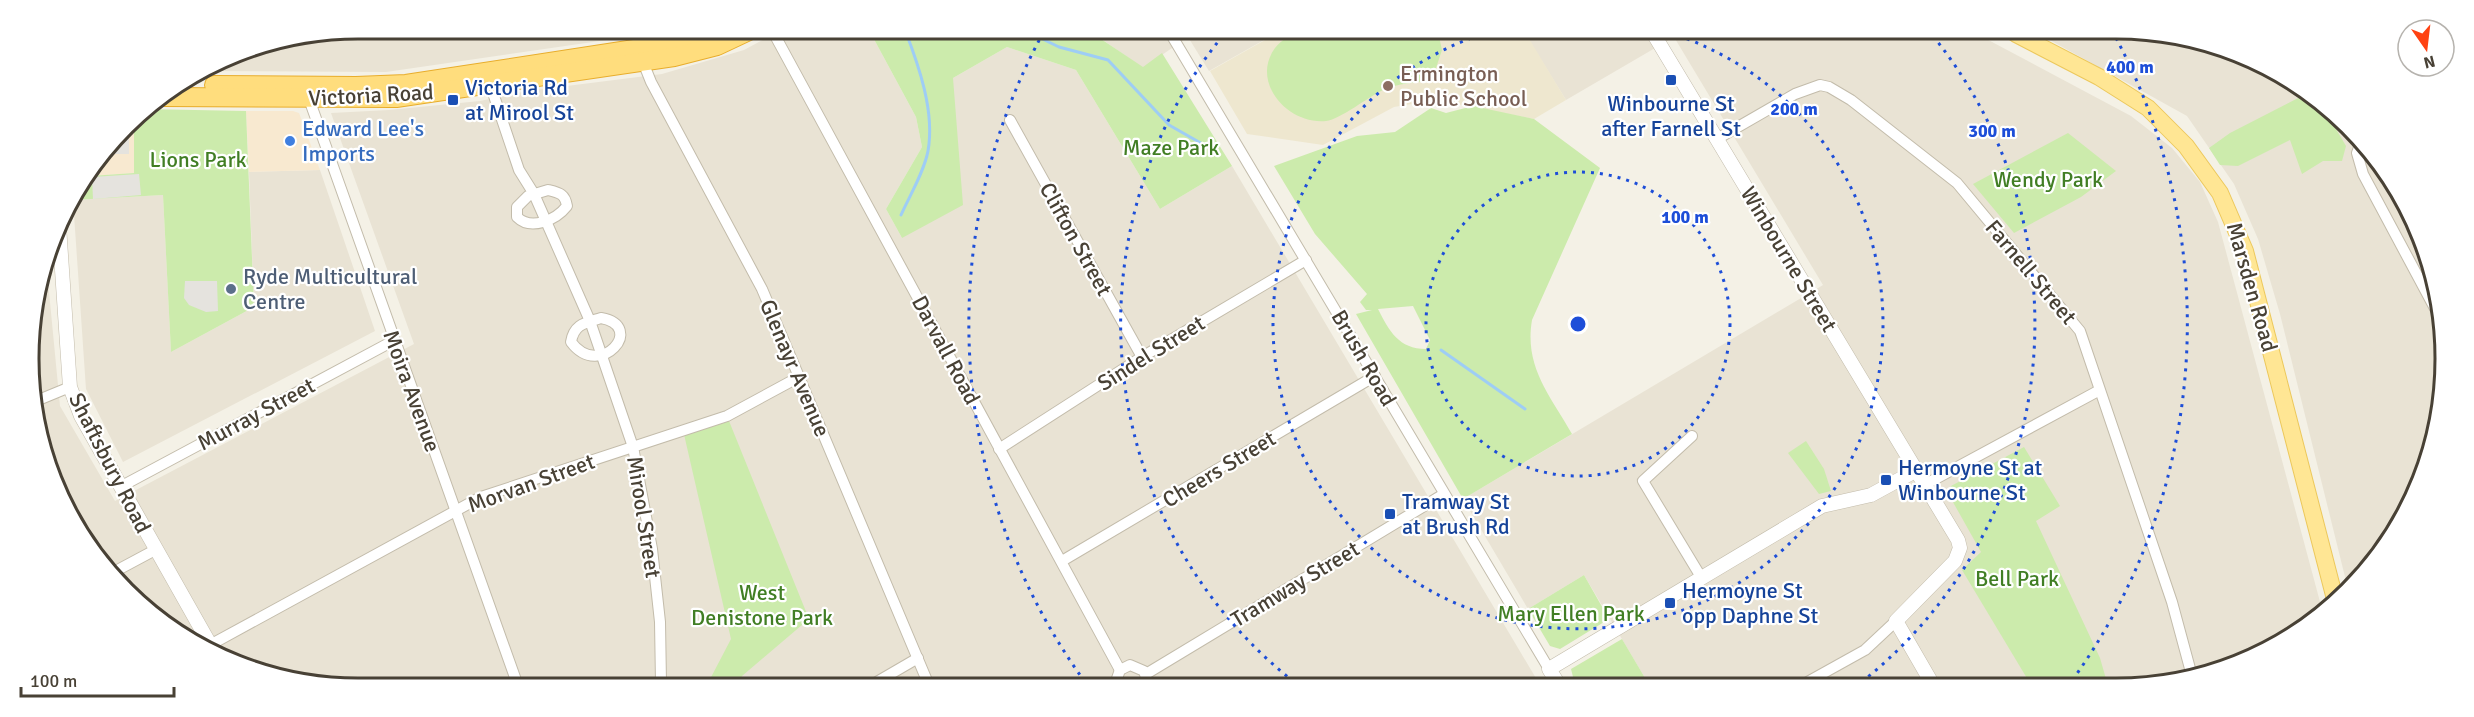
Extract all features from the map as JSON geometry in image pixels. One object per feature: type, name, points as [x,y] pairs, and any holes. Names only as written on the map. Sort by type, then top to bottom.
[{"type":"highway","name":"Victoria Road","points":[[194,85],[406,84],[667,44],[686,39]]},
{"type":"highway","name":"Victoria Road","points":[[175,97],[396,98],[644,62],[699,51],[729,39]]},
{"type":"main road","name":"Marsden Road","points":[[2026,39],[2099,77],[2148,108],[2186,146],[2220,193],[2244,251],[2333,592]]},
{"type":"street","name":"Darvall Road","points":[[777,39],[1120,670]]},
{"type":"street","name":"Brush Road","points":[[1174,39],[1555,678]]},
{"type":"street","name":"Winbourne Street","points":[[1657,39],[1915,471],[1926,484],[1960,548],[1955,561],[1896,621]]},
{"type":"street","name":"Glenayr Avenue","points":[[644,62],[651,82],[762,289],[926,678]]},
{"type":"street","name":"Mirool Street","points":[[490,84],[519,170],[534,194],[590,321],[633,447],[652,549],[660,622],[662,678]]},
{"type":"street","name":"Farnell Street","points":[[1717,139],[1809,88],[1820,85],[1837,90],[1957,183],[2078,328],[2172,602],[2190,669]]},
{"type":"street","name":"Moira Avenue","points":[[309,99],[393,341],[515,678]]},
{"type":"street","name":"Clifton Street","points":[[1010,120],[1142,357]]},
{"type":"street","points":[[2358,150],[2363,174],[2429,298]]},
{"type":"street","points":[[548,190],[560,193],[566,198],[567,206],[562,213],[545,221],[532,225],[523,223],[517,217],[517,207],[524,198],[534,194],[548,190]]},
{"type":"street","name":"Shaftsbury Road","points":[[56,255],[70,387],[81,416],[206,639]]},
{"type":"street","name":"Sindel Street","points":[[999,449],[1142,357],[1306,260]]},
{"type":"street","points":[[601,318],[613,320],[620,329],[621,338],[613,350],[602,356],[586,356],[577,351],[571,342],[572,332],[579,325],[590,321],[601,318]]},
{"type":"street","name":"Murray Street","points":[[120,487],[393,341]]},
{"type":"street","name":"Cheers Street","points":[[1062,561],[1375,376]]},
{"type":"street","name":"Morvan Street","points":[[216,644],[482,497],[727,416],[799,377]]},
{"type":"street","points":[[42,399],[70,387]]},
{"type":"street","points":[[1926,484],[2098,391]]},
{"type":"street","points":[[1692,436],[1643,481],[1701,577]]},
{"type":"street","points":[[1549,669],[1822,506],[1877,492],[1915,471]]},
{"type":"street","name":"Tramway Street","points":[[1149,678],[1444,494]]},
{"type":"street","points":[[119,570],[155,550]]},
{"type":"street","points":[[1815,678],[1865,650],[1896,621],[1929,678]]},
{"type":"street","points":[[884,678],[918,658]]},
{"type":"street","points":[[1117,678],[1120,670],[1134,665],[1146,678]]},
{"type":"shaded area","points":[[614,39],[386,72],[219,71],[276,50],[338,40]]},
{"type":"shaded area","points":[[764,39],[874,39],[916,117],[922,147],[886,209],[902,238],[953,78],[1007,47],[1076,70],[1160,209],[1232,166],[1536,678],[338,677],[276,667],[217,645],[181,624],[148,599],[105,553],[82,518],[63,481],[45,421],[39,358],[42,317],[48,283],[60,406],[115,501],[414,344],[331,113],[480,101],[527,91],[662,74],[744,50]]},
{"type":"shaded area","points":[[1101,39],[1185,39],[1143,68]]},
{"type":"shaded area","points":[[1189,39],[1266,39],[1209,71]]},
{"type":"shaded area","name":"Ermington Public School","points":[[1267,39],[1529,39],[1566,100],[1534,119],[1436,100],[1394,107],[1323,145],[1247,134],[1210,71]]},
{"type":"shaded area","points":[[1528,39],[1671,39],[1566,100]]},
{"type":"shaded area","points":[[1675,39],[1986,39],[2131,116],[2172,148],[2200,182],[2218,222],[2320,604],[2293,624],[2238,654],[2178,672],[2116,678],[1645,678],[1584,575],[1528,609],[1463,499],[1823,285]]},
{"type":"shaded area","points":[[2048,39],[2116,39],[2178,45],[2238,63],[2275,82],[2326,118],[2356,148],[2392,199],[2411,236],[2418,256],[2429,296],[2434,338],[2434,379],[2429,421],[2418,461],[2402,500],[2369,553],[2346,579],[2280,314],[2258,239],[2234,184],[2187,116]]},
{"type":"shaded area","points":[[246,111],[299,113],[320,170],[249,172]]},
{"type":"shaded area","points":[[134,132],[135,173],[97,176],[118,148]]},
{"type":"shaded area","points":[[129,137],[129,154],[114,154],[118,148]]},
{"type":"shaded area","points":[[320,170],[375,331],[123,462],[86,389],[74,214],[82,200],[163,195],[171,352],[254,307],[249,172]]},
{"type":"shaded area","points":[[139,174],[141,195],[93,199],[92,182],[96,177]]},
{"type":"shaded area","points":[[185,281],[217,281],[218,311],[206,312],[189,305],[184,298]]},
{"type":"green space","name":"Maze Park","points":[[874,39],[1101,39],[1143,67],[1162,53],[1232,166],[1160,209],[1076,70],[1007,47],[953,78],[963,205],[902,238],[886,209],[922,147],[916,117]]},
{"type":"green space","points":[[1440,39],[1442,50],[1432,80],[1389,88],[1326,121],[1298,116],[1277,99],[1270,87],[1267,74],[1268,61],[1275,48],[1283,40]]},
{"type":"green space","points":[[2299,97],[2335,127],[2346,146],[2342,161],[2323,161],[2302,174],[2290,140],[2238,166],[2220,165],[2209,148],[2230,133]]},
{"type":"green space","points":[[1473,106],[1534,119],[1600,168],[1532,320],[1531,337],[1535,366],[1572,434],[1463,499],[1356,314],[1372,310],[1366,310],[1360,302],[1367,294],[1315,234],[1274,166],[1357,136],[1395,132],[1431,108],[1446,113]],"holes":[[[1413,306],[1430,340],[1426,349],[1409,346],[1402,342],[1386,325],[1378,309]]]},
{"type":"green space","name":"Lions Park","points":[[159,109],[246,111],[254,307],[171,352],[163,195],[82,200],[97,176],[134,173],[134,132]]},
{"type":"green space","name":"Wendy Park","points":[[2068,133],[2116,171],[2081,197],[2014,233],[1973,184]]},
{"type":"green space","name":"West Denistone Park","points":[[727,416],[809,619],[741,678],[711,678],[731,639],[683,430]]},
{"type":"green space","points":[[1806,441],[1824,469],[1831,491],[1819,494],[1788,453]]},
{"type":"green space","name":"Bell Park","points":[[2024,447],[2060,506],[2036,521],[2100,658],[2106,678],[2027,678],[1962,570],[1981,552],[1949,495],[1951,486]]},
{"type":"green space","name":"Mary Ellen Park","points":[[1584,575],[1609,619],[1560,649],[1550,646],[1528,609]]},
{"type":"green space","points":[[1622,639],[1645,678],[1573,678],[1571,669]]},
{"type":"waterway","points":[[901,215],[923,167],[930,136],[924,89],[908,39]]},
{"type":"waterway","points":[[1042,39],[1059,47],[1108,60],[1169,125],[1206,146]]},
{"type":"waterway","points":[[1441,350],[1525,409]]},
{"type":"place","name":"Winbourne St after Farnell St","points":[[1671,80]]},
{"type":"place","name":"Ermington Public School","points":[[1388,86]]},
{"type":"place","name":"Victoria Rd at Mirool St","points":[[453,100]]},
{"type":"place","name":"Edward Lee's Imports","points":[[290,141]]},
{"type":"place","name":"Ryde Multicultural Centre","points":[[231,289]]},
{"type":"place","name":"Hermoyne St at Winbourne St","points":[[1886,480]]},
{"type":"place","name":"Tramway St at Brush Rd","points":[[1390,514]]},
{"type":"place","name":"Hermoyne St opp Daphne St","points":[[1670,603]]}]
